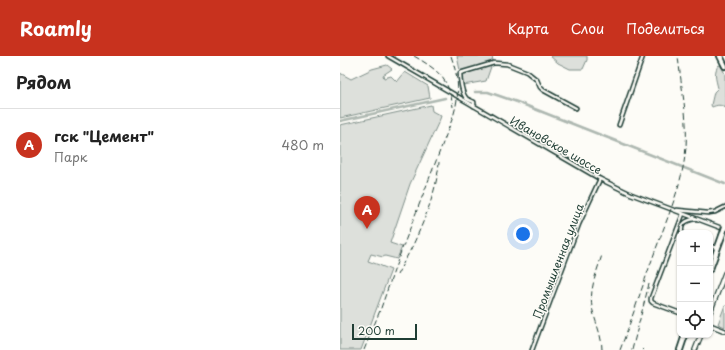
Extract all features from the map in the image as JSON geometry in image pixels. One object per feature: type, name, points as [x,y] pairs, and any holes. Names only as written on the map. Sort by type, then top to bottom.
[{"type":"highway","points":[[722,58],[725,65]]},
{"type":"highway","points":[[711,266],[725,229]]},
{"type":"highway","points":[[680,350],[685,338]]},
{"type":"main road","points":[[713,304],[725,273]]},
{"type":"main road","points":[[713,326],[725,331]]},
{"type":"main road","points":[[695,350],[700,338]]},
{"type":"street","name":"Ивановское шоссе","points":[[388,56],[600,179],[631,194],[725,229]]},
{"type":"street","points":[[619,125],[643,56]]},
{"type":"street","points":[[474,106],[474,102],[467,99],[464,95],[460,80],[460,73],[494,63],[507,64],[527,72],[537,80],[543,90],[576,108]]},
{"type":"street","name":"Промышленная улица","points":[[532,350],[579,224],[600,179]]},
{"type":"street","points":[[674,210],[708,213],[715,212],[725,207]]},
{"type":"street","points":[[677,312],[653,303],[651,298],[676,238],[684,214]]},
{"type":"street","points":[[681,230],[682,225],[685,222],[696,219]]},
{"type":"street","points":[[713,247],[717,248]]},
{"type":"shaded area","points":[[457,56],[492,56],[493,61],[486,81],[463,85]]},
{"type":"shaded area","points":[[550,56],[587,56],[587,60],[583,69],[570,69],[558,63]]},
{"type":"shaded area","points":[[387,65],[392,69],[383,75],[384,78],[391,76],[397,82],[405,72],[428,86],[430,98],[340,118],[340,73],[351,79],[372,69]]},
{"type":"shaded area","points":[[719,65],[725,74],[725,108],[719,105],[712,107],[711,105],[714,92],[718,88],[716,70]]},
{"type":"shaded area","points":[[431,105],[432,111],[441,116],[410,184],[390,243],[402,247],[397,259],[371,254],[368,261],[391,270],[361,350],[340,350],[340,125]]},
{"type":"shaded area","points":[[725,305],[725,327],[718,324]]},
{"type":"waterway","points":[[475,92],[488,92],[517,102],[725,184]]},
{"type":"waterway","points":[[340,121],[445,98]]},
{"type":"railway","points":[[414,56],[430,66],[441,76],[449,89],[453,107]]},
{"type":"railway","points":[[364,350],[453,117],[457,101],[458,86],[456,72],[451,56]]},
{"type":"railway","points":[[620,350],[671,210],[682,173],[686,147],[686,124],[678,56]]},
{"type":"railway","points":[[397,275],[413,245],[426,215],[436,183],[439,162]]},
{"type":"railway","points":[[602,255],[594,281],[591,301],[601,339],[602,350]]},
{"type":"railway","points":[[632,350],[649,284]]},
{"type":"place","name":"гск \"Цемент\"","points":[[367,229]]}]
